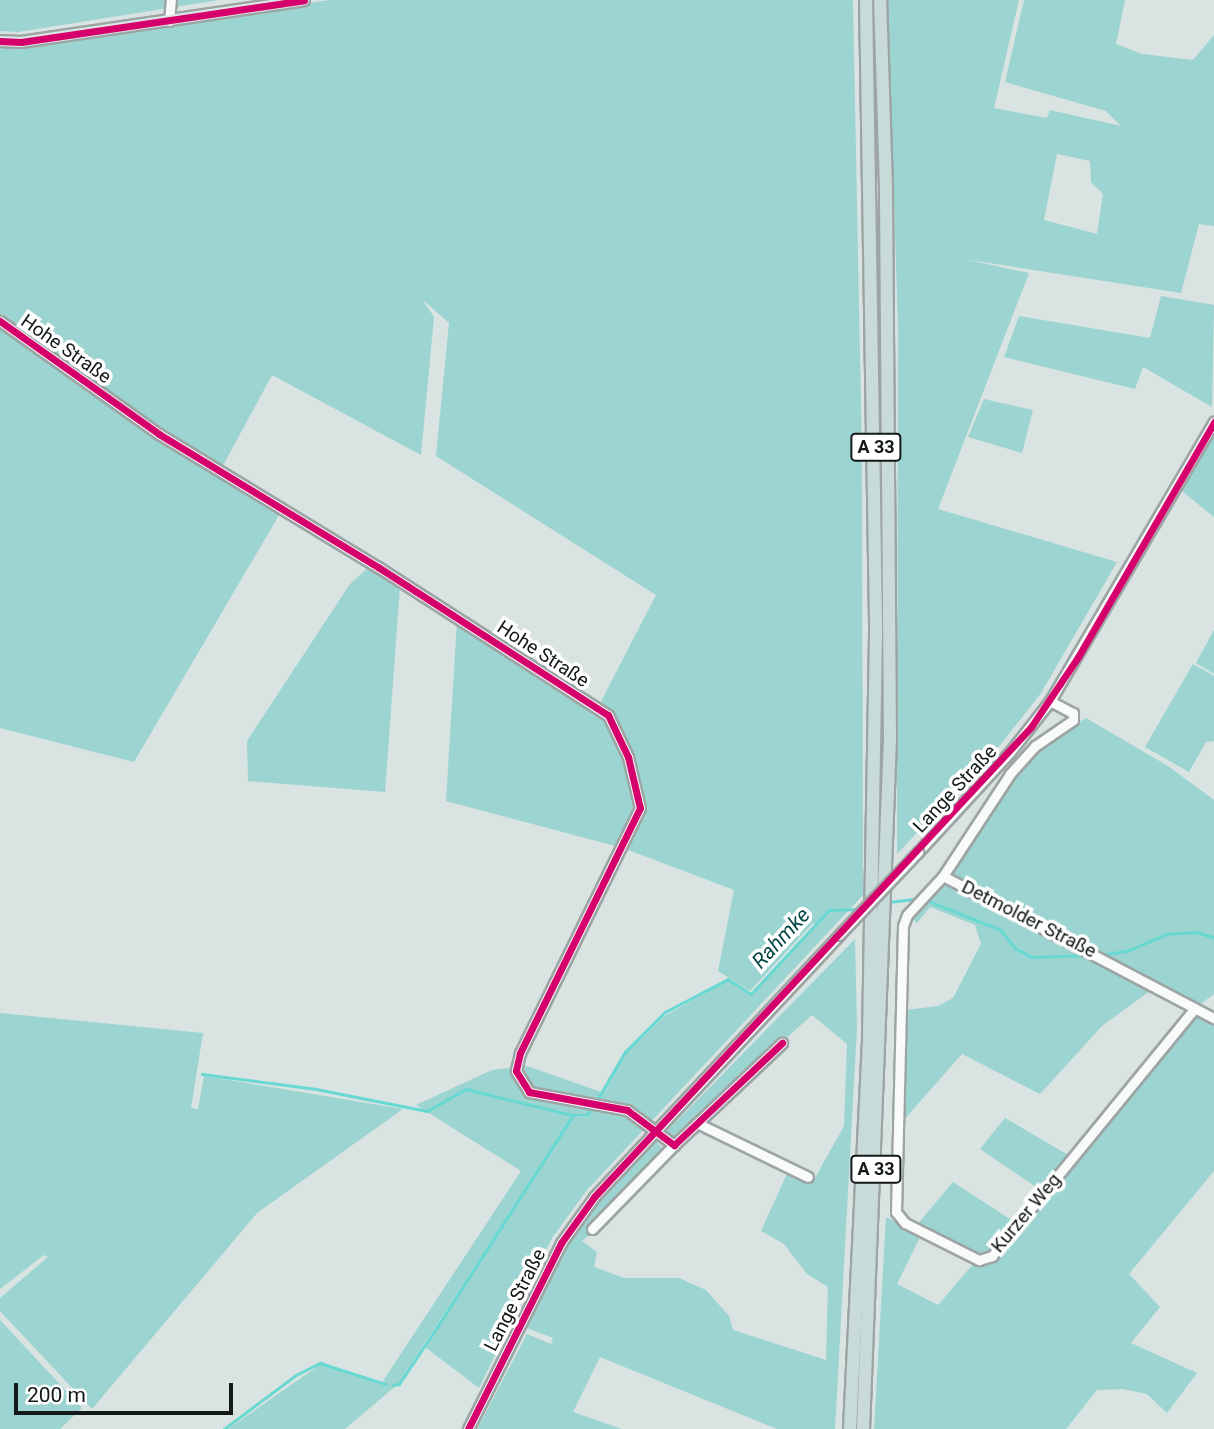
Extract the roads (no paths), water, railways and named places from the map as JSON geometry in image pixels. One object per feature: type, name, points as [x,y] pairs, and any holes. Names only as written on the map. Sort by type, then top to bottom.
[{"type":"highway","name":"A 33","points":[[863,1429],[879,909],[877,485],[866,0]]},
{"type":"highway","name":"A 33","points":[[879,895],[890,483],[880,0]]},
{"type":"highway","name":"A 33","points":[[850,1429],[879,909]]},
{"type":"main road","points":[[0,41],[169,21],[303,0]]},
{"type":"street","points":[[169,21],[170,0]]},
{"type":"street","name":"Hohe Straße","points":[[0,321],[159,434],[378,567],[608,715],[628,757],[639,808],[515,1068],[520,1083],[530,1092],[627,1110],[655,1129]]},
{"type":"street","name":"Lange Straße","points":[[468,1429],[561,1243],[594,1197],[1010,752],[1050,701],[1214,422]]},
{"type":"street","name":"Detmolder Straße","points":[[1050,701],[1073,713],[1073,720],[1035,746],[1010,774],[943,876],[1077,942],[1214,1018]]},
{"type":"street","name":"Kurzer Weg","points":[[943,876],[919,900],[903,926],[896,1212],[905,1223],[979,1260],[992,1256],[1195,1008]]},
{"type":"street","points":[[592,1228],[674,1145],[782,1043]]},
{"type":"street","points":[[699,1124],[808,1177]]},
{"type":"street","points":[[655,1129],[674,1145]]},
{"type":"waterway","name":"Rahmke","points":[[889,902],[920,898]]},
{"type":"waterway","name":"Rahmke","points":[[926,900],[1001,930],[1015,948],[1032,957],[1088,955]]},
{"type":"waterway","name":"Rahmke","points":[[596,1102],[625,1052],[665,1012],[728,979],[751,994],[829,910],[859,909]]},
{"type":"waterway","name":"Rahmke","points":[[1101,955],[1127,951],[1167,934],[1196,932],[1214,937]]},
{"type":"waterway","points":[[202,1074],[316,1089],[427,1111],[466,1089],[572,1115]]},
{"type":"waterway","name":"Rahmke","points":[[393,1385],[399,1384],[573,1115],[587,1115],[592,1107]]},
{"type":"waterway","name":"Rahmke","points":[[224,1429],[296,1375],[320,1363],[386,1384]]}]
